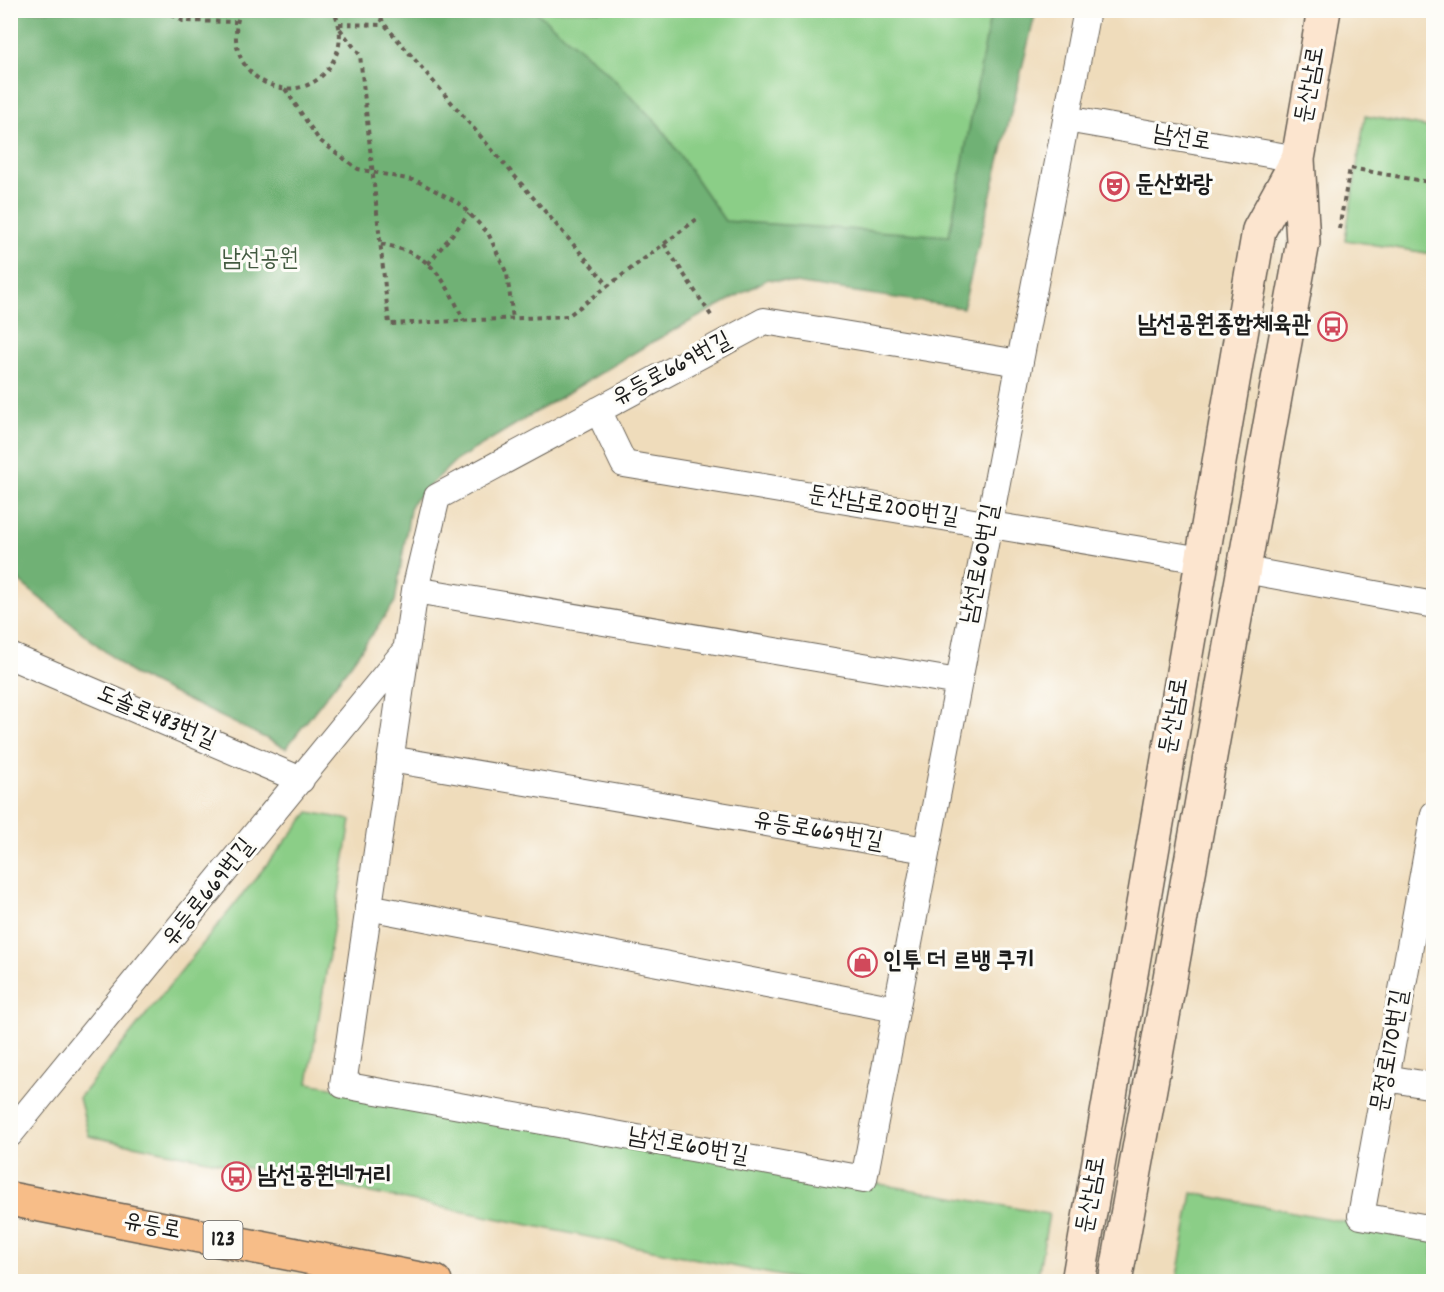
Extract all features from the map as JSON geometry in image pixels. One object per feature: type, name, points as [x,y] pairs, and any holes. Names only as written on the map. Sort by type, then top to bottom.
[{"type":"main road","name":"둔산남로","points":[[1115,1281],[1303,242],[1298,159],[1324,10]]},
{"type":"main road","name":"둔산남로","points":[[1077,1281],[1259,230],[1298,159]]},
{"type":"main road","name":"유등로","points":[[10,1200],[435,1281]]},
{"type":"street","name":"남선로60번길","points":[[343,1085],[864,1179],[1087,10]]},
{"type":"street","name":"남선로","points":[[1066,119],[1298,159]]},
{"type":"street","name":"유등로669번길","points":[[343,1085],[415,590],[437,497],[764,321],[1019,363]]},
{"type":"street","name":"둔산남로200번길","points":[[597,410],[624,464],[1202,560]]},
{"type":"street","points":[[1245,570],[1434,605]]},
{"type":"street","points":[[415,590],[958,682]]},
{"type":"street","name":"유등로669번길","points":[[10,1134],[406,651]]},
{"type":"street","name":"도솔로483번길","points":[[10,656],[301,780]]},
{"type":"street","name":"유등로669번길","points":[[390,759],[926,850]]},
{"type":"street","name":"문정로170번길","points":[[1434,814],[1424,923],[1386,1078],[1361,1216],[1434,1229]]},
{"type":"street","points":[[369,907],[896,1010]]},
{"type":"street","points":[[1386,1078],[1434,1086]]},
{"type":"path","points":[[164,10],[183,21],[236,22]]},
{"type":"path","points":[[241,10],[236,22],[235,43],[240,60],[251,75],[267,85],[285,89],[303,87],[319,79],[336,57],[339,27]]},
{"type":"path","points":[[333,10],[339,27],[360,55],[389,324],[568,316],[697,219]]},
{"type":"path","points":[[376,10],[385,25],[609,286]]},
{"type":"path","points":[[339,27],[385,25]]},
{"type":"path","points":[[285,89],[319,140],[358,169],[417,181],[459,203],[488,233],[507,274],[513,319]]},
{"type":"path","points":[[1339,229],[1350,168],[1434,183]]},
{"type":"path","points":[[428,264],[469,214]]},
{"type":"path","points":[[381,244],[420,257],[428,264],[447,282],[464,321]]},
{"type":"path","points":[[664,244],[727,341]]},
{"type":"green space","points":[[10,11],[1005,11],[957,263],[771,225],[594,335]]},
{"type":"green space","name":"남선공원","points":[[10,11],[535,11],[605,70],[659,125],[725,221],[949,236],[991,11],[1036,11],[963,308],[768,279],[647,345],[455,461],[411,504],[395,602],[351,664],[286,748],[133,674],[20,582],[11,560]]},
{"type":"green space","points":[[1365,116],[1433,128],[1433,254],[1345,240]]},
{"type":"green space","points":[[309,812],[351,820],[308,1083],[1049,1214],[1037,1281],[806,1281],[89,1136],[79,1098]]},
{"type":"green space","points":[[1192,1193],[1433,1238],[1433,1281],[1176,1282]]},
{"type":"place","name":"둔산화랑","points":[[1114,186]]},
{"type":"place","name":"남선공원종합체육관","points":[[1332,326]]},
{"type":"place","name":"인투 더 르뱅 쿠키","points":[[862,962]]},
{"type":"place","name":"남선공원네거리","points":[[236,1177]]}]
